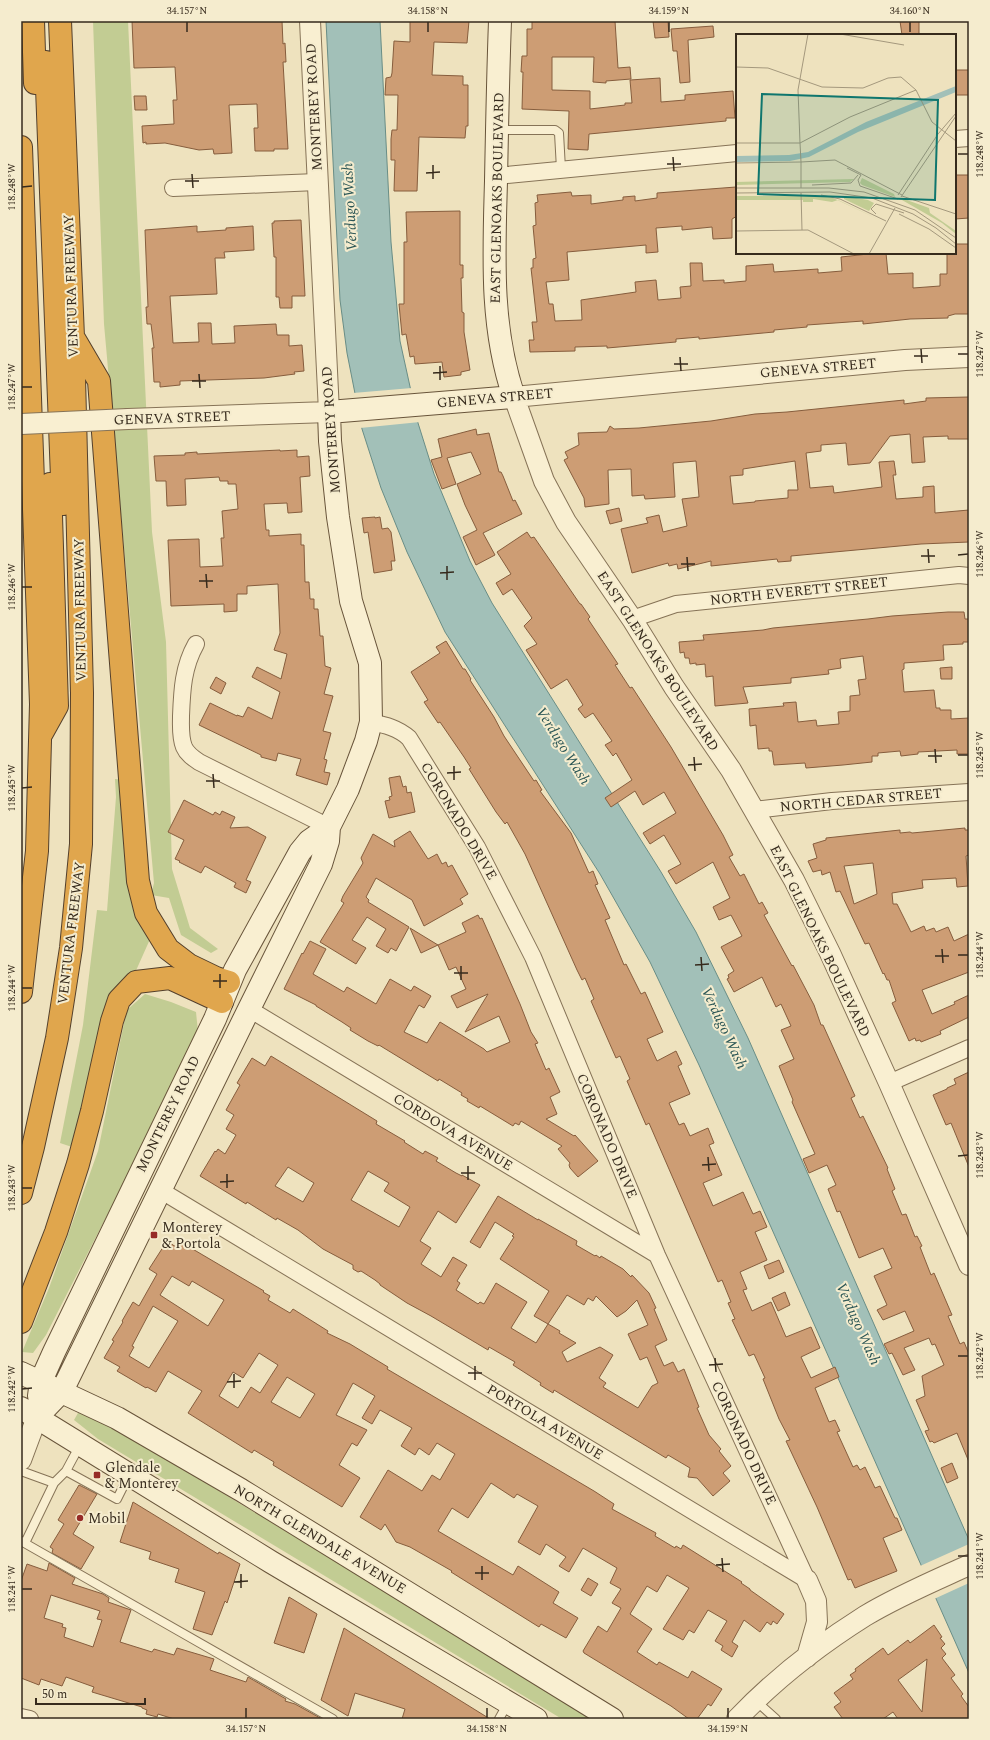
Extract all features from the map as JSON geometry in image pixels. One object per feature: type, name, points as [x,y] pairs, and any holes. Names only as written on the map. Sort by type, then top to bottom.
[{"type":"highway","points":[[33,21],[38,196],[46,352],[57,679],[57,706],[40,736]]},
{"type":"highway","points":[[45,21],[64,550],[67,706],[82,744]]},
{"type":"highway","name":"VENTURA FREEWAY","points":[[21,1193],[33,1147],[57,1038],[71,948],[81,844],[82,693],[73,337],[60,21]]},
{"type":"highway","points":[[21,147],[41,704],[37,851],[21,992]]},
{"type":"highway","points":[[73,337],[99,381],[138,881],[144,907],[146,913],[168,949],[189,965],[216,978],[225,992]]},
{"type":"highway","points":[[21,471],[29,347]]},
{"type":"highway","points":[[21,1322],[53,1240],[76,1170],[92,1112],[112,1021],[119,1000],[136,982],[170,978],[225,992]]},
{"type":"main road","name":"EAST GLENOAKS BOULEVARD","points":[[500,21],[494,256],[496,310],[502,355],[514,397]]},
{"type":"main road","name":"GENEVA STREET","points":[[329,412],[514,397]]},
{"type":"main road","name":"MONTEREY ROAD","points":[[29,1412],[62,1391],[249,1009],[322,864],[328,841],[329,827],[350,782],[366,741],[371,722],[370,663],[351,601],[334,479],[329,412]]},
{"type":"main road","name":"MONTEREY ROAD","points":[[29,1412],[41,1381],[225,992],[300,852],[309,842],[329,827]]},
{"type":"main road","points":[[225,992],[249,1009]]},
{"type":"main road","name":"NORTH GLENDALE AVENUE","points":[[21,1373],[41,1381],[117,1418],[241,1490],[612,1719]]},
{"type":"main road","points":[[29,1412],[271,1562],[504,1711],[536,1719]]},
{"type":"street","name":"MONTEREY ROAD","points":[[310,21],[329,412]]},
{"type":"street","points":[[956,138],[969,138]]},
{"type":"street","points":[[496,176],[736,153]]},
{"type":"street","points":[[173,188],[317,182]]},
{"type":"street","name":"GENEVA STREET","points":[[514,397],[905,360],[969,357]]},
{"type":"street","name":"EAST GLENOAKS BOULEVARD","points":[[514,397],[548,488],[566,522],[632,619],[674,687],[731,770],[797,887],[833,960],[889,1083],[969,1265]]},
{"type":"street","name":"GENEVA STREET","points":[[21,424],[329,412]]},
{"type":"street","name":"NORTH EVERETT STREET","points":[[632,619],[676,604],[959,575],[969,576]]},
{"type":"street","points":[[196,644],[186,666],[182,693],[181,739],[185,748],[191,756],[199,762],[329,827]]},
{"type":"street","name":"CORONADO DRIVE","points":[[371,722],[394,728],[409,738],[477,847],[533,957],[657,1255],[807,1580]]},
{"type":"street","name":"NORTH CEDAR STREET","points":[[754,810],[832,801],[969,792]]},
{"type":"street","name":"CORDOVA AVENUE","points":[[249,1009],[657,1255]]},
{"type":"street","points":[[889,1083],[969,1048]]},
{"type":"street","name":"PORTOLA AVENUE","points":[[160,1190],[807,1580]]},
{"type":"street","name":"MONTEREY ROAD","points":[[21,1460],[29,1412]]},
{"type":"street","points":[[738,1719],[773,1684],[807,1657],[866,1616],[969,1565]]},
{"type":"street","points":[[807,1580],[816,1601],[817,1622],[807,1657]]},
{"type":"street","points":[[21,1717],[30,1719]]},
{"type":"lane","points":[[497,130],[555,130],[559,133],[561,169]]},
{"type":"lane","points":[[80,1444],[66,1470],[54,1483],[23,1542],[333,1719]]},
{"type":"lane","points":[[66,1470],[117,1499],[130,1474]]},
{"type":"lane","points":[[21,1471],[54,1483]]},
{"type":"lane","points":[[756,1700],[776,1719]]},
{"type":"green space","points":[[93,21],[128,21],[152,532],[166,642],[172,869],[190,928],[218,949],[211,953],[181,935],[169,898],[151,895],[154,883],[104,324]]},
{"type":"green space","points":[[115,779],[125,780],[151,937],[134,975],[75,1148],[60,1143],[83,1025],[97,910],[107,911],[116,797]]},
{"type":"green space","points":[[145,994],[196,1012],[198,1032],[195,1043],[46,1335],[33,1353],[22,1352],[49,1288],[98,1151],[128,1009]]},
{"type":"green space","points":[[78,1413],[87,1414],[174,1464],[598,1719],[562,1719],[98,1439],[74,1420]]},
{"type":"water","name":"Verdugo Wash","points":[[326,21],[380,21],[391,242],[400,341],[418,423],[434,474],[470,561],[492,603],[661,872],[696,932],[748,1038],[969,1540],[969,1673],[699,1065],[650,962],[600,874],[445,632],[407,552],[381,488],[362,429],[347,353],[340,300]]},
{"type":"pier","points":[[412,388],[420,422],[360,428],[353,393]]},
{"type":"pier","points":[[969,1544],[969,1583],[934,1599],[920,1566]]},
{"type":"building","points":[[132,21],[282,21],[283,44],[285,43],[286,62],[283,62],[288,149],[255,151],[254,128],[258,128],[257,104],[229,105],[232,153],[214,154],[213,149],[199,150],[165,143],[143,143],[142,126],[174,124],[173,100],[177,100],[175,67],[134,68]]},
{"type":"building","points":[[410,21],[469,21],[467,43],[434,42],[432,75],[463,76],[463,85],[468,85],[468,126],[466,126],[465,138],[419,137],[417,191],[394,191],[395,160],[391,160],[391,139],[392,130],[397,130],[398,95],[385,95],[386,78],[391,77],[392,73],[394,41],[410,42]]},
{"type":"building","points":[[532,21],[615,21],[618,68],[630,67],[631,79],[606,81],[606,83],[593,82],[594,57],[552,57],[552,90],[590,91],[590,109],[632,103],[630,80],[660,78],[661,102],[685,100],[685,95],[733,91],[735,118],[726,118],[726,121],[589,134],[588,150],[568,149],[569,111],[522,109],[522,56],[527,56],[527,29],[532,29]]},
{"type":"building","points":[[653,21],[668,21],[669,37],[655,38]]},
{"type":"building","points":[[900,21],[919,21],[919,34],[902,34]]},
{"type":"building","points":[[713,26],[714,37],[688,40],[690,82],[680,83],[677,51],[673,51],[671,29]]},
{"type":"building","points":[[956,70],[969,70],[969,95],[956,95]]},
{"type":"building","points":[[134,96],[146,96],[147,110],[135,110]]},
{"type":"building","points":[[956,175],[969,175],[969,218],[956,219]]},
{"type":"building","points":[[736,187],[736,217],[732,219],[732,238],[713,239],[712,227],[682,230],[682,226],[656,228],[658,252],[646,253],[646,245],[567,252],[569,280],[546,282],[549,304],[553,304],[555,321],[582,320],[581,300],[636,292],[635,282],[656,280],[658,300],[681,298],[680,287],[691,286],[690,263],[702,263],[703,281],[724,280],[724,283],[746,281],[746,266],[773,264],[774,272],[818,269],[818,273],[842,271],[841,257],[868,254],[886,254],[888,274],[913,273],[913,288],[940,286],[940,274],[947,274],[947,254],[956,254],[956,244],[969,244],[969,314],[955,314],[948,316],[948,318],[910,319],[863,324],[863,321],[807,325],[807,327],[774,330],[774,332],[699,339],[699,337],[676,339],[676,342],[607,348],[607,346],[575,347],[575,351],[530,352],[529,340],[534,340],[532,322],[537,322],[531,268],[533,268],[533,259],[536,258],[533,226],[536,225],[535,203],[538,202],[537,195],[571,192],[572,196],[591,195],[591,204],[623,200],[623,197],[635,196],[635,201],[657,198],[657,193]]},
{"type":"building","points":[[460,211],[460,265],[463,265],[463,278],[461,278],[462,312],[464,313],[464,332],[470,370],[461,372],[461,375],[444,377],[442,362],[415,364],[414,356],[410,357],[406,334],[402,335],[399,304],[404,304],[404,242],[407,242],[406,212]]},
{"type":"building","points":[[301,220],[305,296],[292,296],[292,308],[280,308],[279,297],[276,297],[276,257],[274,257],[272,223],[274,223],[274,221]]},
{"type":"building","points":[[197,226],[197,232],[253,226],[254,250],[224,252],[225,258],[215,258],[217,294],[170,296],[173,343],[199,342],[198,323],[211,323],[212,344],[235,343],[234,326],[276,324],[277,335],[289,335],[289,346],[302,345],[304,371],[294,372],[295,374],[264,378],[180,381],[180,385],[160,387],[160,382],[154,382],[152,348],[154,348],[151,324],[147,324],[146,307],[148,307],[145,230]]},
{"type":"building","points":[[969,397],[969,439],[948,439],[948,436],[923,437],[925,462],[912,463],[910,434],[890,436],[870,463],[848,465],[846,443],[821,445],[821,451],[806,453],[810,488],[833,486],[834,493],[882,487],[879,462],[894,461],[896,475],[893,475],[896,499],[923,497],[923,487],[934,486],[935,513],[969,510],[969,542],[921,544],[791,556],[791,561],[778,562],[777,559],[711,566],[711,561],[678,569],[677,564],[669,566],[668,563],[632,573],[621,529],[648,523],[646,518],[659,515],[663,532],[687,526],[682,499],[699,497],[696,461],[673,463],[675,497],[645,499],[644,495],[632,496],[631,469],[608,470],[609,504],[585,507],[584,498],[564,460],[568,458],[565,452],[579,445],[578,433],[607,432],[610,426],[614,429],[639,428],[711,421],[755,414],[904,400],[904,404],[926,401],[926,398]],"holes":[[[795,461],[798,490],[788,490],[788,498],[733,504],[730,476],[743,475],[743,469]]]},
{"type":"building","points":[[476,429],[477,435],[489,433],[499,472],[501,472],[513,501],[515,500],[522,514],[483,533],[495,555],[476,565],[463,537],[477,530],[457,484],[481,474],[471,452],[447,458],[456,484],[442,489],[431,460],[442,457],[438,439]]},
{"type":"building","points":[[297,450],[297,457],[309,456],[310,476],[300,477],[302,512],[288,513],[287,503],[264,504],[266,530],[269,530],[269,536],[301,534],[301,545],[304,545],[305,582],[309,582],[310,599],[314,599],[314,609],[318,609],[320,636],[323,636],[325,666],[331,668],[324,694],[333,696],[323,731],[331,733],[324,759],[327,760],[324,772],[330,773],[327,785],[296,775],[301,759],[278,753],[276,761],[261,757],[261,755],[199,725],[210,703],[237,716],[243,717],[248,707],[272,719],[280,692],[252,677],[257,667],[281,679],[287,654],[274,650],[280,633],[278,584],[247,586],[247,594],[237,594],[237,611],[224,612],[224,604],[171,606],[168,540],[199,539],[200,567],[223,566],[221,538],[224,538],[222,511],[238,509],[236,484],[228,484],[228,481],[220,481],[219,477],[185,479],[186,505],[167,506],[166,481],[156,481],[154,456],[185,455],[185,453],[197,452],[197,454]]},
{"type":"building","points":[[619,508],[622,521],[610,524],[606,511]]},
{"type":"building","points":[[380,517],[382,529],[388,528],[391,532],[395,561],[391,561],[392,570],[374,573],[368,532],[364,533],[362,518]]},
{"type":"building","points":[[527,532],[531,538],[534,537],[590,617],[588,619],[618,664],[615,665],[630,688],[632,687],[671,747],[723,835],[733,855],[729,857],[740,876],[744,874],[759,904],[762,902],[768,913],[764,915],[814,1005],[821,1025],[823,1025],[855,1096],[851,1098],[860,1118],[863,1116],[888,1168],[887,1169],[895,1189],[892,1191],[902,1215],[906,1214],[915,1237],[917,1236],[922,1246],[920,1247],[931,1275],[934,1273],[952,1315],[948,1316],[960,1344],[964,1342],[969,1354],[969,1462],[957,1433],[934,1443],[932,1441],[930,1442],[925,1431],[929,1430],[916,1400],[925,1396],[922,1376],[944,1365],[935,1344],[932,1345],[929,1338],[904,1348],[915,1370],[903,1375],[892,1353],[889,1354],[884,1344],[914,1331],[905,1311],[883,1320],[877,1310],[887,1305],[874,1276],[892,1268],[883,1248],[859,1258],[840,1211],[837,1212],[828,1189],[836,1185],[827,1165],[809,1173],[803,1159],[815,1154],[792,1102],[793,1100],[779,1066],[794,1059],[781,1030],[791,1026],[781,1004],[776,1007],[762,977],[734,992],[727,979],[729,978],[728,975],[734,971],[721,947],[742,936],[731,915],[719,920],[713,907],[730,898],[713,862],[676,884],[668,871],[681,864],[664,835],[650,844],[643,833],[676,813],[664,792],[643,805],[635,791],[611,807],[605,798],[632,780],[616,753],[613,756],[605,745],[612,741],[593,713],[585,718],[578,709],[583,705],[567,679],[551,689],[526,650],[537,644],[524,626],[532,618],[512,589],[503,595],[496,583],[511,574],[497,552]]},
{"type":"building","points":[[964,612],[965,619],[969,619],[969,642],[963,642],[963,644],[943,645],[944,660],[904,663],[904,669],[902,670],[904,692],[934,690],[936,708],[940,708],[940,710],[951,710],[951,719],[969,718],[969,754],[957,754],[957,750],[918,752],[918,754],[901,756],[900,751],[878,753],[878,756],[872,756],[872,762],[806,768],[805,763],[774,765],[772,751],[769,751],[769,748],[758,749],[756,725],[750,726],[749,709],[784,706],[783,703],[796,702],[798,722],[816,720],[817,726],[839,724],[838,712],[850,711],[850,696],[860,695],[858,680],[866,679],[863,656],[840,659],[841,668],[828,670],[829,674],[791,678],[791,683],[743,687],[748,703],[715,706],[713,676],[706,677],[705,664],[690,664],[689,658],[685,658],[684,652],[680,653],[679,642],[704,640],[703,635],[892,616]]},
{"type":"building","points":[[446,641],[463,669],[465,669],[471,679],[470,680],[494,717],[504,736],[534,781],[536,780],[542,790],[540,791],[571,833],[589,873],[593,871],[598,884],[595,885],[610,918],[605,920],[624,965],[626,964],[641,994],[645,992],[663,1032],[647,1039],[657,1061],[676,1051],[682,1064],[678,1066],[690,1094],[669,1103],[679,1125],[684,1123],[690,1136],[708,1128],[714,1143],[709,1145],[722,1175],[703,1183],[713,1206],[743,1192],[753,1214],[760,1211],[767,1227],[755,1232],[767,1260],[740,1272],[747,1289],[743,1290],[752,1311],[771,1302],[786,1337],[811,1327],[820,1348],[801,1357],[811,1378],[835,1367],[839,1377],[815,1388],[829,1422],[835,1420],[840,1431],[837,1432],[853,1467],[857,1465],[860,1470],[865,1467],[875,1488],[880,1486],[895,1518],[897,1518],[902,1530],[883,1538],[897,1571],[855,1588],[851,1579],[848,1580],[817,1507],[786,1441],[790,1440],[779,1419],[763,1379],[765,1378],[754,1354],[749,1356],[732,1320],[735,1319],[728,1303],[731,1302],[722,1280],[718,1282],[649,1123],[646,1125],[627,1081],[630,1079],[620,1056],[616,1058],[591,1001],[594,999],[585,978],[582,980],[525,854],[507,822],[505,824],[496,812],[469,769],[471,768],[464,757],[424,702],[428,700],[411,672],[440,653],[436,647]]},
{"type":"building","points":[[952,667],[952,679],[941,679],[940,668]]},
{"type":"building","points":[[216,677],[226,683],[221,694],[210,688]]},
{"type":"building","points":[[400,776],[403,787],[406,786],[407,793],[411,792],[415,812],[389,818],[385,801],[390,800],[389,797],[392,796],[389,778]]},
{"type":"building","points":[[184,800],[213,815],[215,812],[220,815],[222,811],[235,817],[230,828],[248,827],[266,837],[246,880],[251,882],[246,893],[234,887],[236,883],[205,866],[201,873],[175,859],[184,840],[168,832]]},
{"type":"building","points":[[965,828],[965,830],[969,830],[969,855],[966,856],[968,886],[957,887],[956,878],[922,880],[923,888],[892,893],[893,904],[897,904],[911,932],[924,926],[926,931],[934,928],[936,932],[948,927],[954,941],[969,934],[969,972],[922,990],[932,1014],[955,1004],[954,1002],[969,995],[969,1017],[940,1031],[941,1034],[921,1042],[920,1040],[916,1041],[915,1038],[909,1041],[892,1003],[896,1001],[889,980],[887,980],[884,973],[883,974],[869,943],[865,944],[840,891],[836,892],[830,872],[822,875],[821,870],[813,872],[808,861],[817,858],[813,844],[826,840],[826,838],[900,830],[900,833]],"holes":[[[873,863],[877,894],[854,904],[844,866]]]},
{"type":"building","points":[[410,831],[428,859],[437,854],[442,864],[446,862],[448,867],[452,865],[468,894],[460,899],[463,904],[424,926],[412,900],[376,878],[366,897],[369,900],[368,902],[409,927],[396,951],[391,948],[388,953],[376,946],[386,929],[367,917],[352,940],[366,948],[356,964],[320,942],[344,903],[341,901],[343,896],[363,863],[361,858],[373,834],[395,847],[394,841]]},
{"type":"building","points":[[478,915],[480,919],[482,918],[531,1032],[538,1043],[535,1044],[546,1070],[549,1068],[560,1092],[550,1097],[557,1114],[546,1119],[574,1136],[575,1135],[598,1161],[578,1177],[570,1168],[570,1163],[558,1149],[562,1146],[521,1121],[519,1125],[515,1123],[513,1126],[480,1106],[479,1108],[467,1101],[468,1099],[461,1095],[462,1093],[439,1079],[438,1081],[379,1045],[378,1046],[368,1041],[350,1030],[351,1028],[316,1005],[284,989],[302,953],[303,954],[310,941],[326,949],[313,974],[344,992],[347,987],[376,1004],[390,979],[411,991],[414,986],[431,996],[424,1008],[419,1005],[404,1032],[427,1043],[440,1022],[487,1052],[510,1042],[499,1016],[465,1032],[488,994],[457,1008],[451,996],[466,989],[456,967],[449,970],[438,945],[466,932],[462,923]]},
{"type":"building","points":[[410,928],[438,945],[421,953]]},
{"type":"building","points":[[271,1056],[377,1121],[376,1124],[405,1141],[404,1142],[423,1154],[425,1151],[438,1158],[436,1161],[480,1185],[456,1223],[438,1211],[420,1241],[431,1248],[421,1264],[441,1277],[453,1257],[467,1265],[457,1281],[460,1283],[456,1290],[478,1304],[480,1302],[484,1304],[496,1283],[527,1302],[511,1328],[536,1343],[548,1324],[534,1316],[549,1291],[500,1259],[514,1237],[512,1236],[514,1234],[495,1222],[480,1248],[470,1242],[498,1196],[577,1241],[576,1245],[595,1256],[596,1255],[600,1258],[601,1256],[623,1269],[631,1277],[632,1275],[649,1293],[656,1308],[654,1309],[667,1340],[655,1346],[664,1366],[673,1362],[678,1372],[684,1369],[699,1407],[697,1408],[709,1435],[721,1449],[719,1451],[731,1466],[723,1473],[730,1481],[713,1496],[697,1478],[688,1477],[690,1468],[668,1455],[666,1458],[554,1390],[553,1393],[540,1385],[541,1383],[513,1365],[515,1362],[489,1347],[488,1350],[407,1303],[361,1271],[358,1272],[353,1269],[353,1265],[323,1249],[298,1230],[277,1218],[276,1220],[247,1202],[246,1204],[200,1176],[215,1151],[216,1152],[218,1149],[225,1154],[236,1135],[226,1129],[234,1115],[226,1110],[240,1085],[237,1083],[252,1058],[265,1066]],"holes":[[[288,1167],[314,1183],[303,1202],[275,1186]],[[368,1171],[389,1183],[384,1191],[410,1207],[399,1227],[351,1200]],[[567,1295],[584,1305],[588,1298],[593,1301],[596,1296],[617,1317],[626,1311],[637,1300],[648,1325],[628,1334],[640,1360],[647,1357],[658,1383],[652,1386],[638,1408],[603,1387],[606,1383],[599,1378],[613,1355],[600,1347],[567,1362],[562,1352],[576,1343],[559,1333],[560,1331],[548,1324]]]},
{"type":"building","points":[[969,1072],[969,1167],[951,1123],[946,1125],[933,1095],[956,1084],[954,1079]]},
{"type":"building","points":[[167,1241],[176,1247],[179,1241],[264,1291],[263,1292],[270,1296],[268,1300],[290,1313],[293,1309],[328,1331],[327,1333],[350,1344],[388,1367],[387,1369],[594,1491],[614,1504],[612,1509],[656,1533],[655,1536],[675,1548],[676,1546],[681,1549],[683,1545],[742,1582],[741,1583],[750,1590],[784,1614],[777,1624],[773,1621],[771,1625],[767,1622],[760,1632],[744,1620],[732,1642],[738,1646],[732,1657],[721,1650],[723,1646],[715,1641],[727,1621],[708,1610],[694,1633],[689,1630],[683,1640],[663,1629],[689,1588],[667,1575],[657,1592],[647,1586],[630,1614],[652,1629],[637,1652],[657,1665],[659,1662],[688,1678],[692,1671],[722,1689],[711,1706],[708,1704],[697,1719],[689,1719],[671,1706],[584,1653],[583,1651],[598,1626],[607,1632],[621,1608],[612,1603],[621,1589],[610,1583],[617,1568],[583,1548],[569,1572],[559,1566],[566,1557],[546,1544],[540,1555],[518,1542],[538,1506],[517,1494],[514,1498],[491,1483],[468,1518],[452,1508],[438,1531],[513,1575],[518,1566],[559,1592],[553,1603],[578,1618],[566,1638],[541,1624],[539,1627],[451,1572],[452,1571],[410,1547],[396,1542],[385,1524],[381,1530],[360,1517],[388,1470],[422,1491],[432,1475],[440,1480],[455,1454],[437,1443],[429,1455],[419,1448],[415,1455],[401,1446],[412,1428],[380,1410],[372,1424],[362,1418],[375,1396],[353,1383],[336,1415],[367,1430],[357,1446],[352,1443],[339,1465],[360,1478],[342,1507],[273,1465],[274,1462],[254,1450],[252,1453],[188,1413],[202,1391],[168,1371],[156,1392],[147,1387],[146,1388],[117,1371],[120,1367],[104,1358],[133,1302],[139,1306],[157,1274],[149,1269]],"holes":[[[172,1276],[189,1286],[192,1281],[224,1300],[208,1326],[160,1295]],[[153,1306],[178,1321],[149,1368],[129,1356],[134,1347],[132,1346]],[[259,1353],[278,1365],[260,1393],[251,1387],[238,1408],[219,1396],[233,1372],[243,1378]],[[287,1377],[315,1394],[300,1418],[271,1402]]]},
{"type":"building","points":[[779,1260],[784,1272],[769,1279],[764,1266]]},
{"type":"building","points":[[785,1292],[790,1305],[778,1311],[772,1298]]},
{"type":"building","points":[[952,1463],[958,1478],[947,1483],[941,1468]]},
{"type":"building","points":[[79,1485],[97,1494],[73,1534],[94,1547],[81,1569],[52,1553],[53,1549],[50,1547],[64,1524],[58,1520]]},
{"type":"building","points":[[133,1502],[218,1554],[219,1552],[240,1564],[227,1603],[225,1601],[212,1635],[193,1629],[205,1592],[175,1582],[179,1569],[149,1559],[151,1552],[120,1542]]},
{"type":"building","points":[[49,1563],[75,1578],[72,1584],[103,1594],[109,1598],[108,1602],[131,1610],[120,1642],[152,1652],[154,1649],[174,1655],[177,1648],[214,1659],[210,1670],[246,1682],[248,1677],[286,1699],[285,1701],[295,1704],[322,1719],[174,1719],[158,1714],[157,1717],[146,1714],[147,1710],[142,1707],[92,1692],[94,1687],[66,1677],[62,1686],[41,1679],[39,1685],[21,1678],[21,1581],[27,1564],[47,1571]],"holes":[[[51,1595],[100,1611],[97,1619],[102,1620],[93,1647],[64,1637],[66,1628],[62,1627],[63,1624],[44,1618]]]},
{"type":"building","points":[[588,1578],[598,1584],[591,1596],[581,1590]]},
{"type":"building","points":[[289,1597],[317,1614],[304,1653],[274,1643]]},
{"type":"building","points":[[934,1625],[942,1637],[940,1638],[945,1644],[941,1648],[946,1654],[942,1658],[955,1675],[951,1678],[963,1694],[961,1696],[969,1707],[969,1719],[898,1719],[893,1712],[883,1719],[843,1719],[834,1707],[841,1702],[834,1693],[853,1679],[850,1675],[856,1671],[855,1669],[883,1648],[888,1655],[908,1640],[910,1643]],"holes":[[[927,1659],[922,1712],[898,1680]]]},
{"type":"building","points":[[344,1628],[490,1719],[402,1719],[405,1709],[355,1693],[348,1716],[321,1700]]},
{"type":"place","name":"Monterey & Portola","points":[[154,1235]]},
{"type":"place","name":"Glendale & Monterey","points":[[97,1475]]},
{"type":"place","name":"Mobil","points":[[80,1518]]}]
